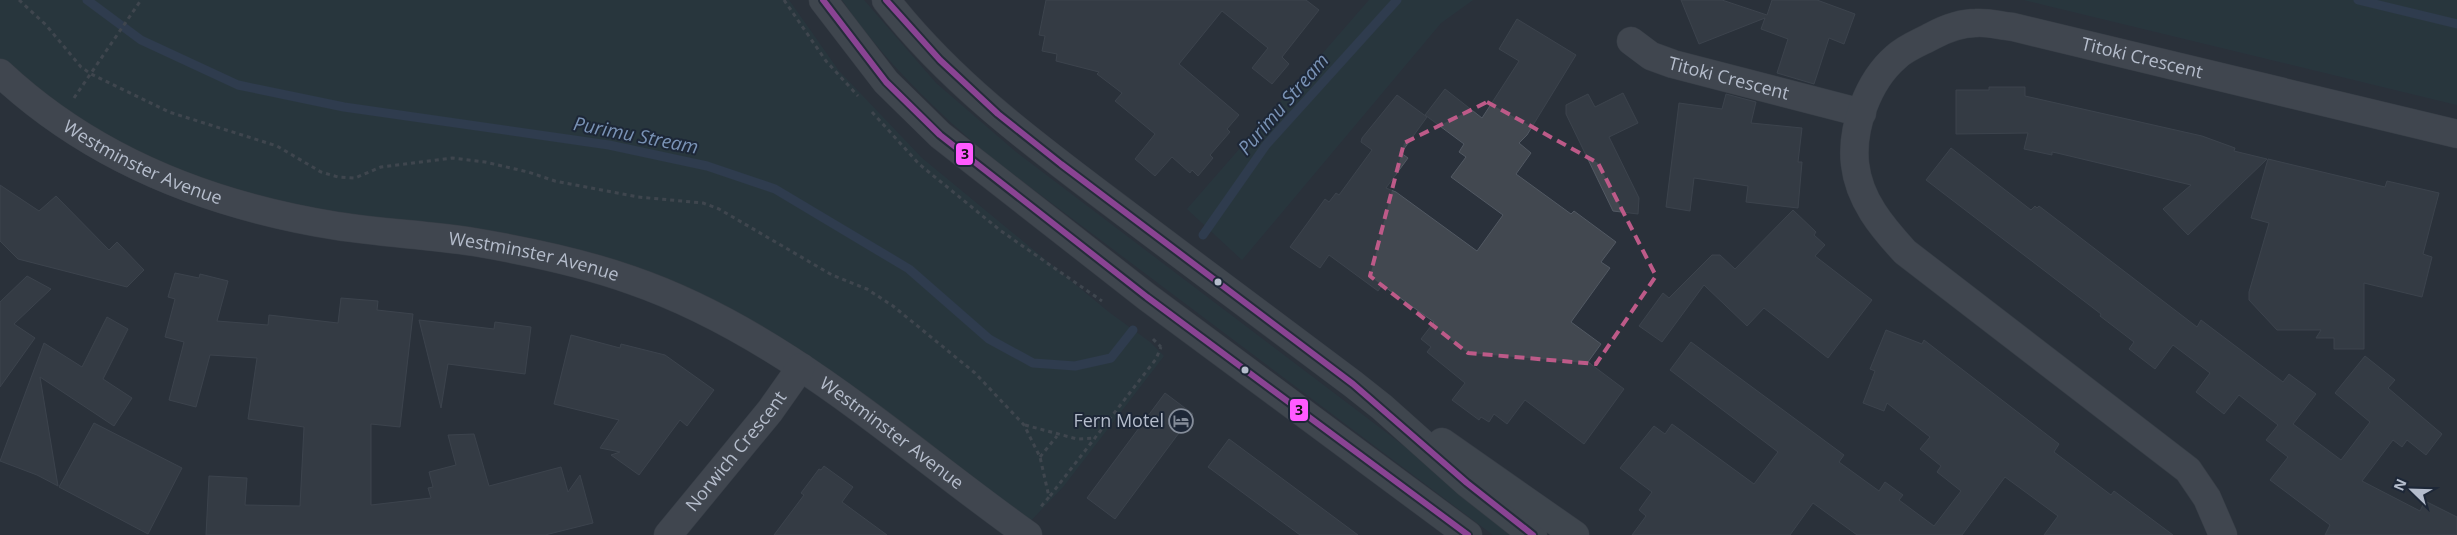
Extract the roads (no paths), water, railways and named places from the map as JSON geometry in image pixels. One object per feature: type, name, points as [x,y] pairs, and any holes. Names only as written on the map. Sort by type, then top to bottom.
[{"type":"main road","points":[[823,0],[886,82],[940,136],[1146,297],[1468,535]]},
{"type":"main road","points":[[886,0],[940,63],[1028,141],[1382,407],[1467,483],[1532,535]]},
{"type":"main road","points":[[1382,407],[1423,428],[1575,535]]},
{"type":"street","name":"Titoki Crescent","points":[[2223,535],[2207,498],[2188,470],[1905,252],[1880,225],[1865,197],[1855,164],[1857,134],[1864,104],[1878,79],[1896,56],[1947,29],[1975,23],[2013,27],[2457,134]]},
{"type":"street","name":"Titoki Crescent","points":[[1631,41],[1651,56],[1673,64],[1862,113]]},
{"type":"street","name":"Westminster Avenue","points":[[0,73],[27,99],[100,148],[170,181],[252,209],[336,226],[474,242],[556,258],[630,280],[708,312],[758,338],[802,367],[1025,533]]},
{"type":"street","name":"Norwich Crescent","points":[[668,535],[770,411],[802,367]]},
{"type":"waterway","name":"Purimu Stream","points":[[87,0],[141,40],[238,85],[344,107],[609,145],[707,166],[775,189],[909,269],[989,339],[1033,363],[1075,366],[1111,358],[1133,330]]},
{"type":"waterway","name":"Purimu Stream","points":[[1203,235],[1266,145],[1397,0]]},
{"type":"waterway","name":"Purimu Stream","points":[[2358,0],[2457,24]]},
{"type":"place","name":"Fern Motel","points":[[1181,421]]}]
